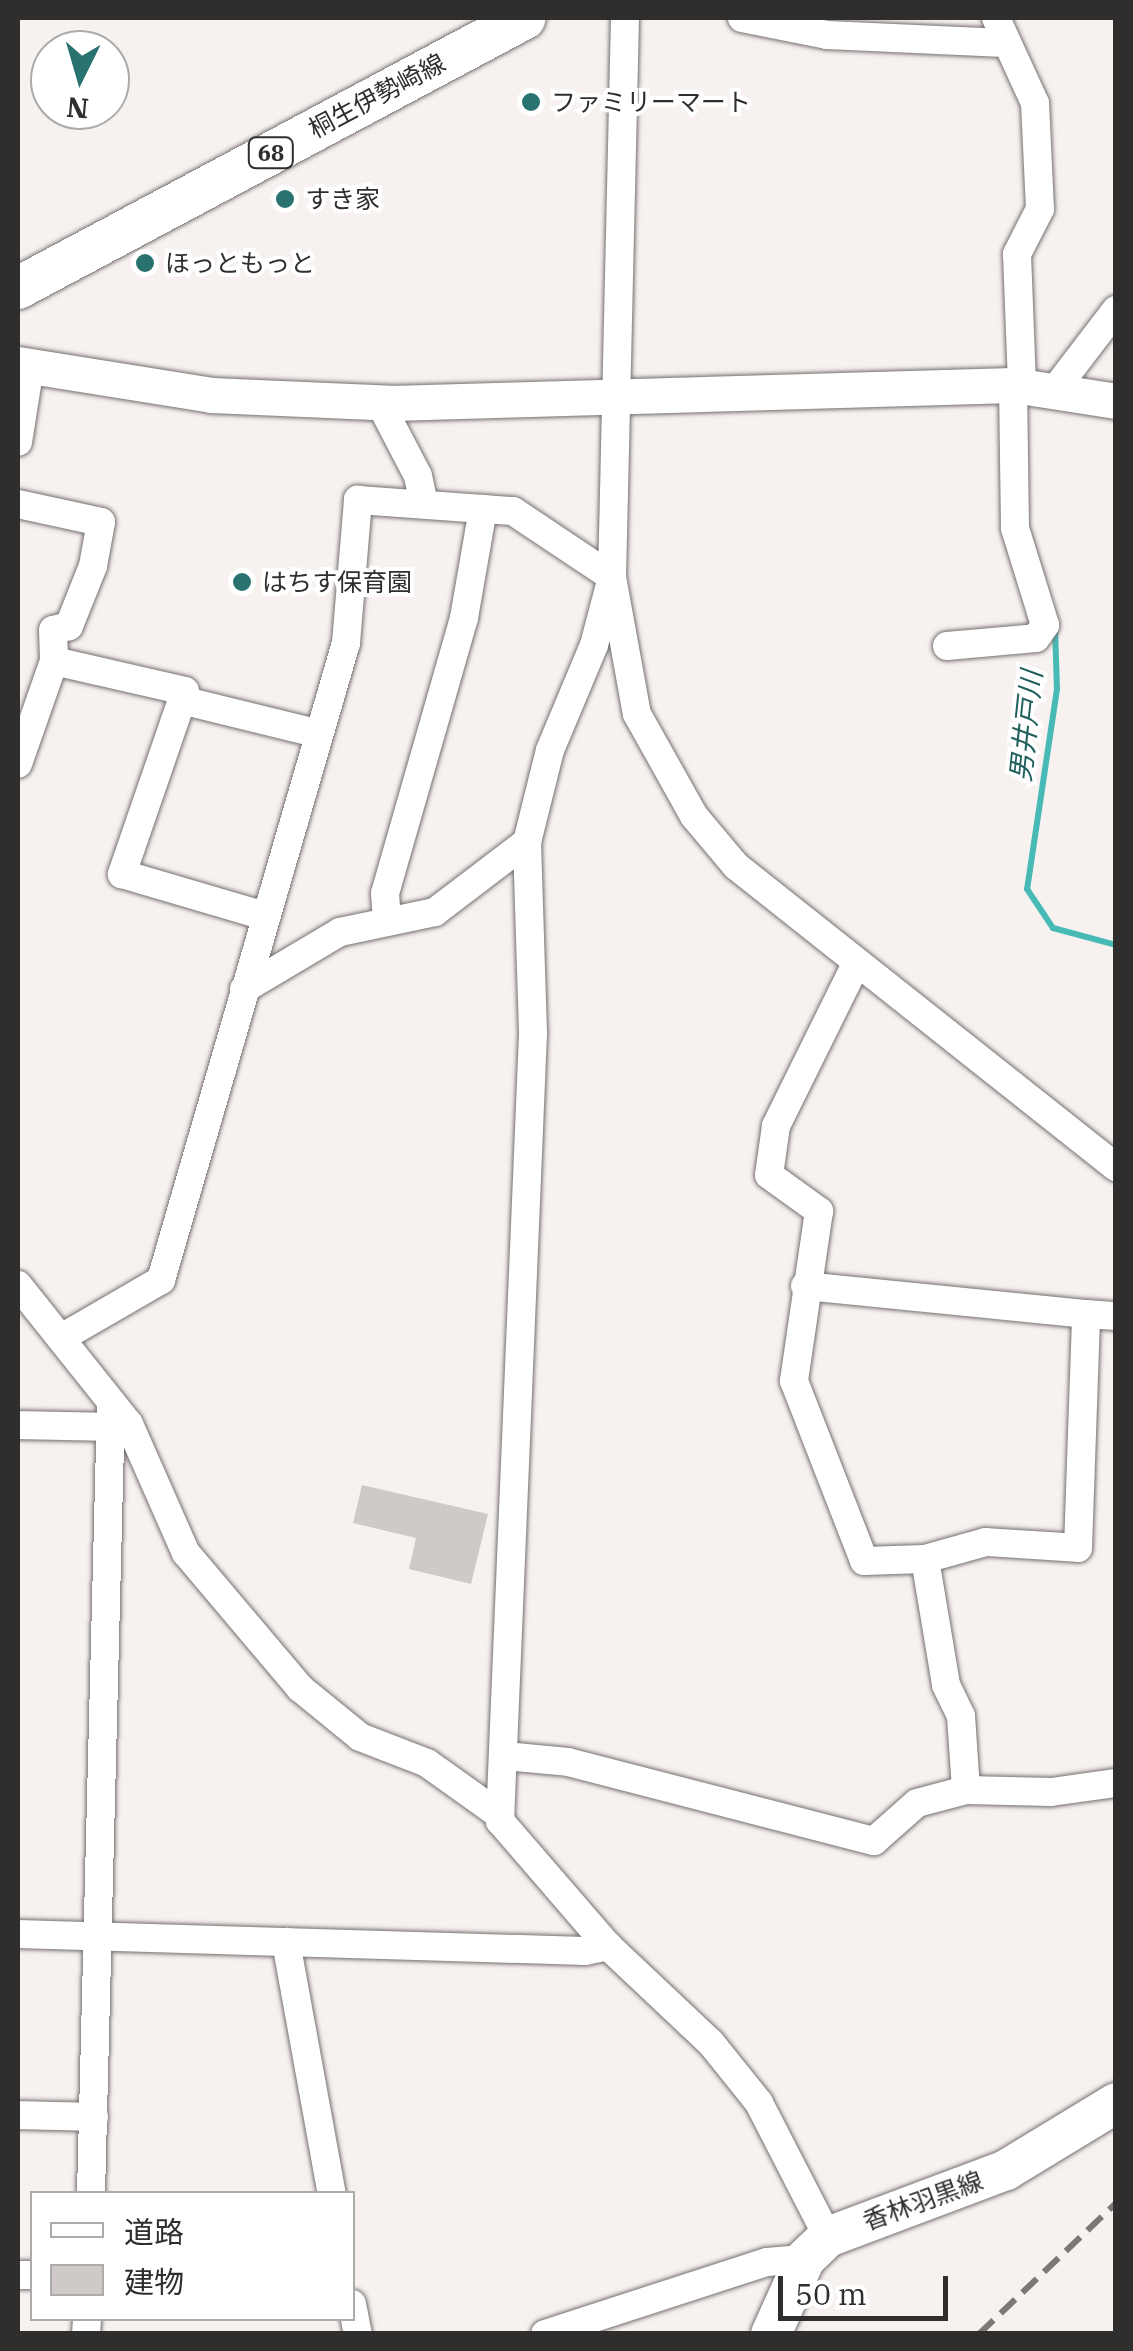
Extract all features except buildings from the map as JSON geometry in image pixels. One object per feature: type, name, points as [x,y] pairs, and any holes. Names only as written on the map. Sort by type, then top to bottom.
[{"type":"main road","name":"桐生伊勢崎線","points":[[18,288],[525,18]]},
{"type":"main road","name":"香林羽黒線","points":[[816,2248],[1006,2170],[1116,2104]]},
{"type":"main road","points":[[771,2334],[816,2248]]},
{"type":"street","points":[[625,18],[612,577],[637,714],[694,816],[736,866],[1116,1167]]},
{"type":"street","points":[[742,18],[826,35],[1000,30],[1035,103],[1040,209],[1017,254],[1030,387],[1015,528],[1045,625],[1036,638],[947,646]]},
{"type":"street","points":[[1030,387],[1116,310]]},
{"type":"street","points":[[18,442],[24,365],[211,395],[380,403],[1030,387],[1116,401]]},
{"type":"street","points":[[380,403],[418,476],[424,504]]},
{"type":"street","points":[[60,1338],[160,1280],[346,643],[358,500],[513,511],[612,577]]},
{"type":"street","points":[[18,504],[101,522],[93,566],[69,626],[53,630],[54,660],[24,728],[18,764]]},
{"type":"street","points":[[386,922],[385,893],[464,618],[483,508]]},
{"type":"street","points":[[500,1815],[533,1034],[527,842],[550,750],[594,645],[612,577]]},
{"type":"street","points":[[54,660],[185,691],[122,874],[266,916]]},
{"type":"street","points":[[182,700],[319,734]]},
{"type":"street","points":[[244,989],[340,932],[435,912],[527,842]]},
{"type":"street","points":[[856,964],[776,1126],[769,1175],[819,1212],[805,1286],[794,1381],[864,1561],[925,1560],[986,1542],[1078,1548],[1086,1314]]},
{"type":"street","points":[[18,1285],[60,1338],[112,1416],[91,2191]]},
{"type":"street","points":[[805,1286],[1116,1316]]},
{"type":"street","points":[[18,1425],[112,1416],[129,1424],[186,1553],[300,1688],[360,1737],[426,1763],[500,1815],[608,1946],[711,2043],[759,2102],[816,2248],[546,2334]]},
{"type":"street","points":[[925,1560],[946,1685],[961,1716],[966,1790]]},
{"type":"street","points":[[504,1756],[568,1762],[874,1841],[918,1803],[966,1790],[1051,1792],[1116,1782]]},
{"type":"street","points":[[18,1934],[585,1952],[608,1946]]},
{"type":"street","points":[[286,1942],[331,2191]]},
{"type":"street","points":[[18,2115],[94,2117]]},
{"type":"waterway","name":"男井戸川","points":[[1055,629],[1057,689],[1027,889],[1053,928],[1116,945]]},
{"type":"railway","points":[[979,2334],[1116,2203]]},
{"type":"place","name":"ファミリーマート","points":[[531,102]]},
{"type":"place","name":"すき家","points":[[285,199]]},
{"type":"place","name":"ほっともっと","points":[[145,263]]},
{"type":"place","name":"はちす保育園","points":[[242,582]]}]
